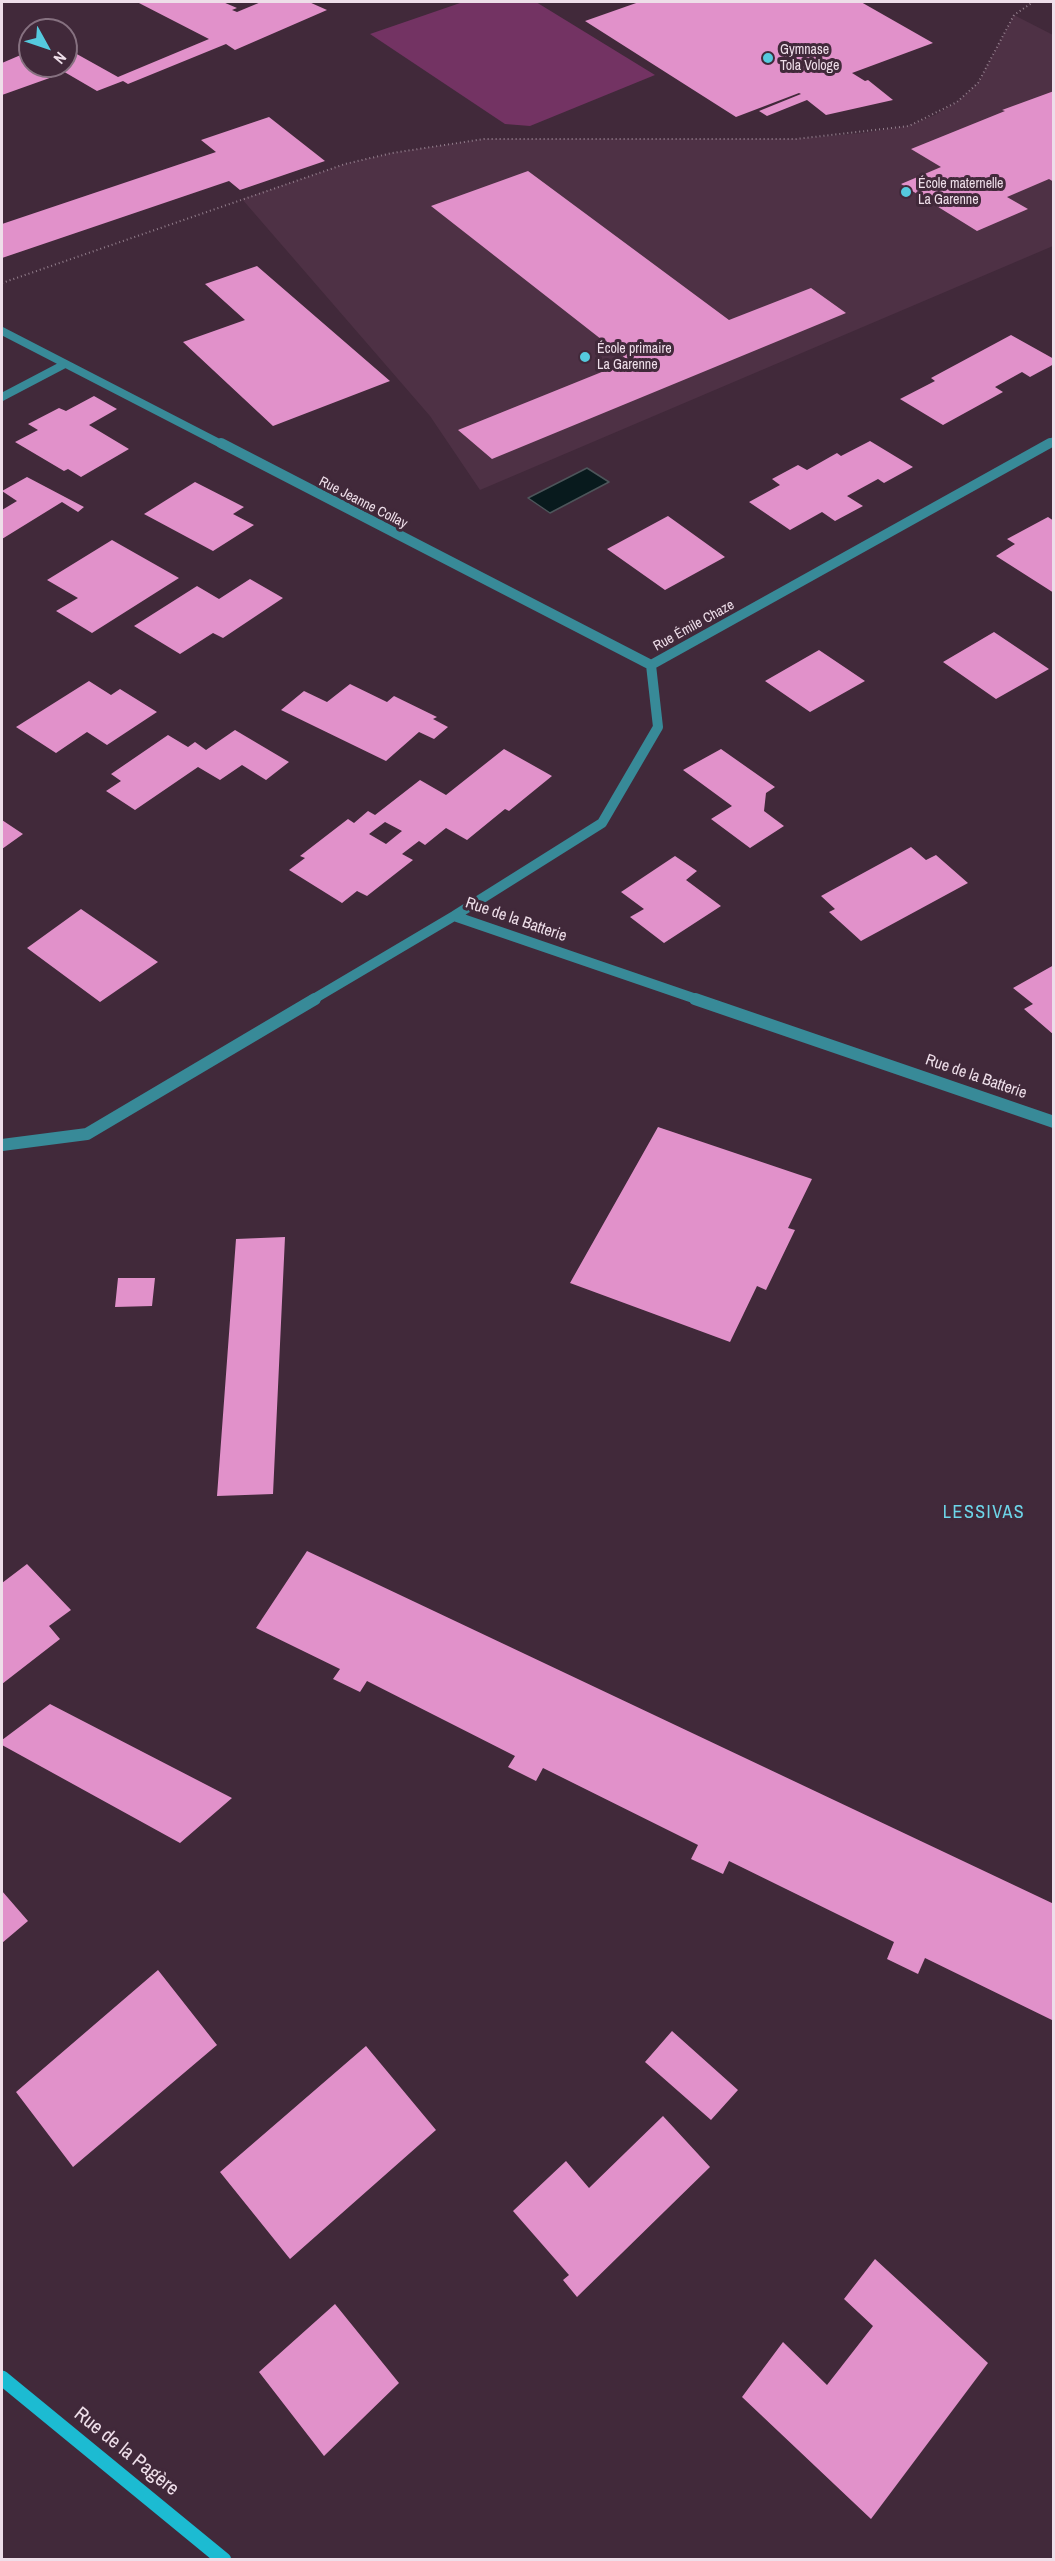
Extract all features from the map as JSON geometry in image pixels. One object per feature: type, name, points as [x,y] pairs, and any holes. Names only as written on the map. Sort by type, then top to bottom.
[{"type":"street","name":"Rue Jeanne Collay","points":[[2,331],[63,365],[651,665]]},
{"type":"street","points":[[2,397],[63,365]]},
{"type":"street","name":"Rue Émile Chaze","points":[[454,916],[602,823],[658,727],[651,665],[1053,441]]},
{"type":"street","name":"Rue de la Batterie","points":[[2,1145],[87,1134],[454,916],[1053,1122]]},
{"type":"street","name":"Rue de la Pagère","points":[[2,2378],[224,2559]]},
{"type":"path","points":[[2,283],[337,167],[392,153],[453,142],[484,139],[796,139],[909,126],[936,115],[957,102],[978,83],[1014,15],[1033,2]]},
{"type":"shaded area","points":[[463,2],[536,2],[655,75],[530,126],[505,124],[370,34]]},
{"type":"shaded area","name":"École primaire La Garenne","points":[[1014,15],[1053,35],[1053,246],[480,490],[430,416],[242,199],[345,164],[392,153],[484,139],[796,139],[908,126],[935,115],[957,102],[978,83]]},
{"type":"shaded area","points":[[587,468],[609,482],[550,513],[528,498]]},
{"type":"building","points":[[137,2],[223,2],[237,8],[232,10],[237,12],[261,2],[309,2],[327,10],[235,50],[226,44],[128,84],[123,81],[97,91],[75,78],[78,78],[78,55],[118,77],[209,39]]},
{"type":"building","name":"Gymnase Tola Vologe","points":[[639,2],[861,2],[933,43],[852,73],[865,81],[868,80],[893,100],[826,115],[807,100],[767,116],[759,111],[801,94],[799,93],[736,117],[585,21]]},
{"type":"building","points":[[18,56],[18,78],[50,78],[2,95],[2,63]]},
{"type":"building","points":[[1054,91],[1054,182],[1049,179],[1007,197],[1028,209],[977,231],[901,184],[941,167],[911,149],[1005,111],[1002,110]]},
{"type":"building","points":[[269,117],[325,161],[240,190],[229,181],[2,258],[2,224],[216,152],[201,140]]},
{"type":"building","points":[[528,171],[729,320],[811,288],[846,313],[492,459],[458,430],[629,361],[431,206]]},
{"type":"building","points":[[257,266],[390,381],[273,426],[183,342],[245,320],[205,284]]},
{"type":"building","points":[[1011,335],[1054,359],[1054,364],[1030,377],[1022,372],[995,387],[1003,392],[943,425],[900,399],[935,381],[931,378]]},
{"type":"building","points":[[94,396],[117,409],[89,425],[129,449],[81,477],[68,469],[64,471],[15,442],[38,430],[28,424],[59,408],[66,411]]},
{"type":"building","points":[[870,441],[913,467],[884,483],[878,479],[847,496],[863,506],[835,521],[822,512],[790,530],[749,502],[780,485],[772,479],[798,465],[807,470],[837,453],[841,456]]},
{"type":"building","points":[[27,477],[84,507],[78,512],[62,502],[2,539],[2,510],[17,501],[2,491]]},
{"type":"building","points":[[195,482],[244,507],[233,514],[254,525],[213,551],[144,514]]},
{"type":"building","points":[[668,516],[725,557],[665,590],[607,549]]},
{"type":"building","points":[[1048,517],[1054,521],[1054,593],[996,556],[1015,544],[1007,539]]},
{"type":"building","points":[[112,540],[179,578],[92,633],[56,611],[78,598],[47,580]]},
{"type":"building","points":[[250,579],[283,598],[223,638],[213,633],[180,654],[134,626],[197,586],[219,599]]},
{"type":"building","points":[[994,632],[1049,669],[996,699],[943,662]]},
{"type":"building","points":[[819,650],[865,681],[810,712],[765,681]]},
{"type":"building","points":[[89,681],[111,695],[120,689],[157,712],[107,745],[87,732],[56,753],[16,727]]},
{"type":"building","points":[[350,684],[387,702],[394,696],[437,717],[433,719],[448,727],[434,739],[419,732],[386,761],[281,710],[304,691],[327,702]]},
{"type":"building","points":[[235,730],[289,762],[266,780],[242,765],[220,780],[198,767],[135,810],[106,791],[121,781],[111,774],[168,735],[188,747],[195,742],[206,750]]},
{"type":"building","points":[[504,749],[552,776],[509,811],[505,809],[467,840],[446,828],[425,845],[419,841],[402,854],[413,860],[367,896],[357,891],[342,903],[289,870],[305,858],[300,856],[348,819],[354,823],[368,811],[375,815],[420,780],[446,795]],"holes":[[[385,822],[402,831],[386,844],[369,834]]]},
{"type":"building","points":[[721,749],[775,787],[766,793],[764,811],[784,826],[750,848],[711,819],[732,806],[683,770]]},
{"type":"building","points":[[2,820],[23,834],[2,849]]},
{"type":"building","points":[[911,847],[926,860],[936,855],[968,883],[861,941],[829,912],[835,909],[821,896]]},
{"type":"building","points":[[675,856],[697,871],[686,880],[721,906],[664,943],[630,917],[644,909],[621,892]]},
{"type":"building","points":[[81,909],[158,962],[100,1002],[27,948]]},
{"type":"building","points":[[1054,965],[1054,1035],[1024,1009],[1033,1004],[1013,988]]},
{"type":"building","points":[[658,1127],[812,1179],[788,1228],[795,1230],[766,1290],[757,1286],[730,1342],[570,1283]]},
{"type":"building","points":[[285,1237],[273,1494],[217,1496],[236,1239]]},
{"type":"building","points":[[118,1278],[155,1278],[152,1306],[115,1307]]},
{"type":"building","points":[[307,1551],[1054,1904],[1054,2021],[925,1958],[918,1974],[887,1959],[894,1942],[729,1861],[723,1874],[691,1859],[698,1845],[543,1768],[536,1781],[508,1767],[515,1756],[367,1681],[360,1692],[333,1679],[340,1669],[256,1628]]},
{"type":"building","points":[[27,1564],[71,1610],[49,1626],[60,1639],[2,1684],[2,1583]]},
{"type":"building","points":[[50,1704],[232,1798],[180,1843],[2,1745],[2,1740]]},
{"type":"building","points":[[2,1891],[28,1921],[2,1943]]},
{"type":"building","points":[[158,1970],[217,2045],[73,2167],[16,2092]]},
{"type":"building","points":[[672,2031],[738,2090],[711,2120],[645,2062]]},
{"type":"building","points":[[366,2046],[436,2130],[290,2259],[220,2172]]},
{"type":"building","points":[[663,2116],[710,2167],[577,2297],[563,2280],[569,2275],[513,2211],[566,2161],[589,2188]]},
{"type":"building","points":[[875,2259],[988,2363],[871,2519],[742,2397],[783,2342],[827,2385],[873,2326],[844,2299]]},
{"type":"building","points":[[335,2304],[399,2383],[324,2456],[259,2372]]},
{"type":"place","name":"Gymnase Tola Vologe","points":[[768,58]]},
{"type":"place","name":"École maternelle La Garenne","points":[[906,192]]},
{"type":"place","name":"École primaire La Garenne","points":[[585,357]]},
{"type":"district","name":"LESSIVAS","points":[[984,1513]]}]
